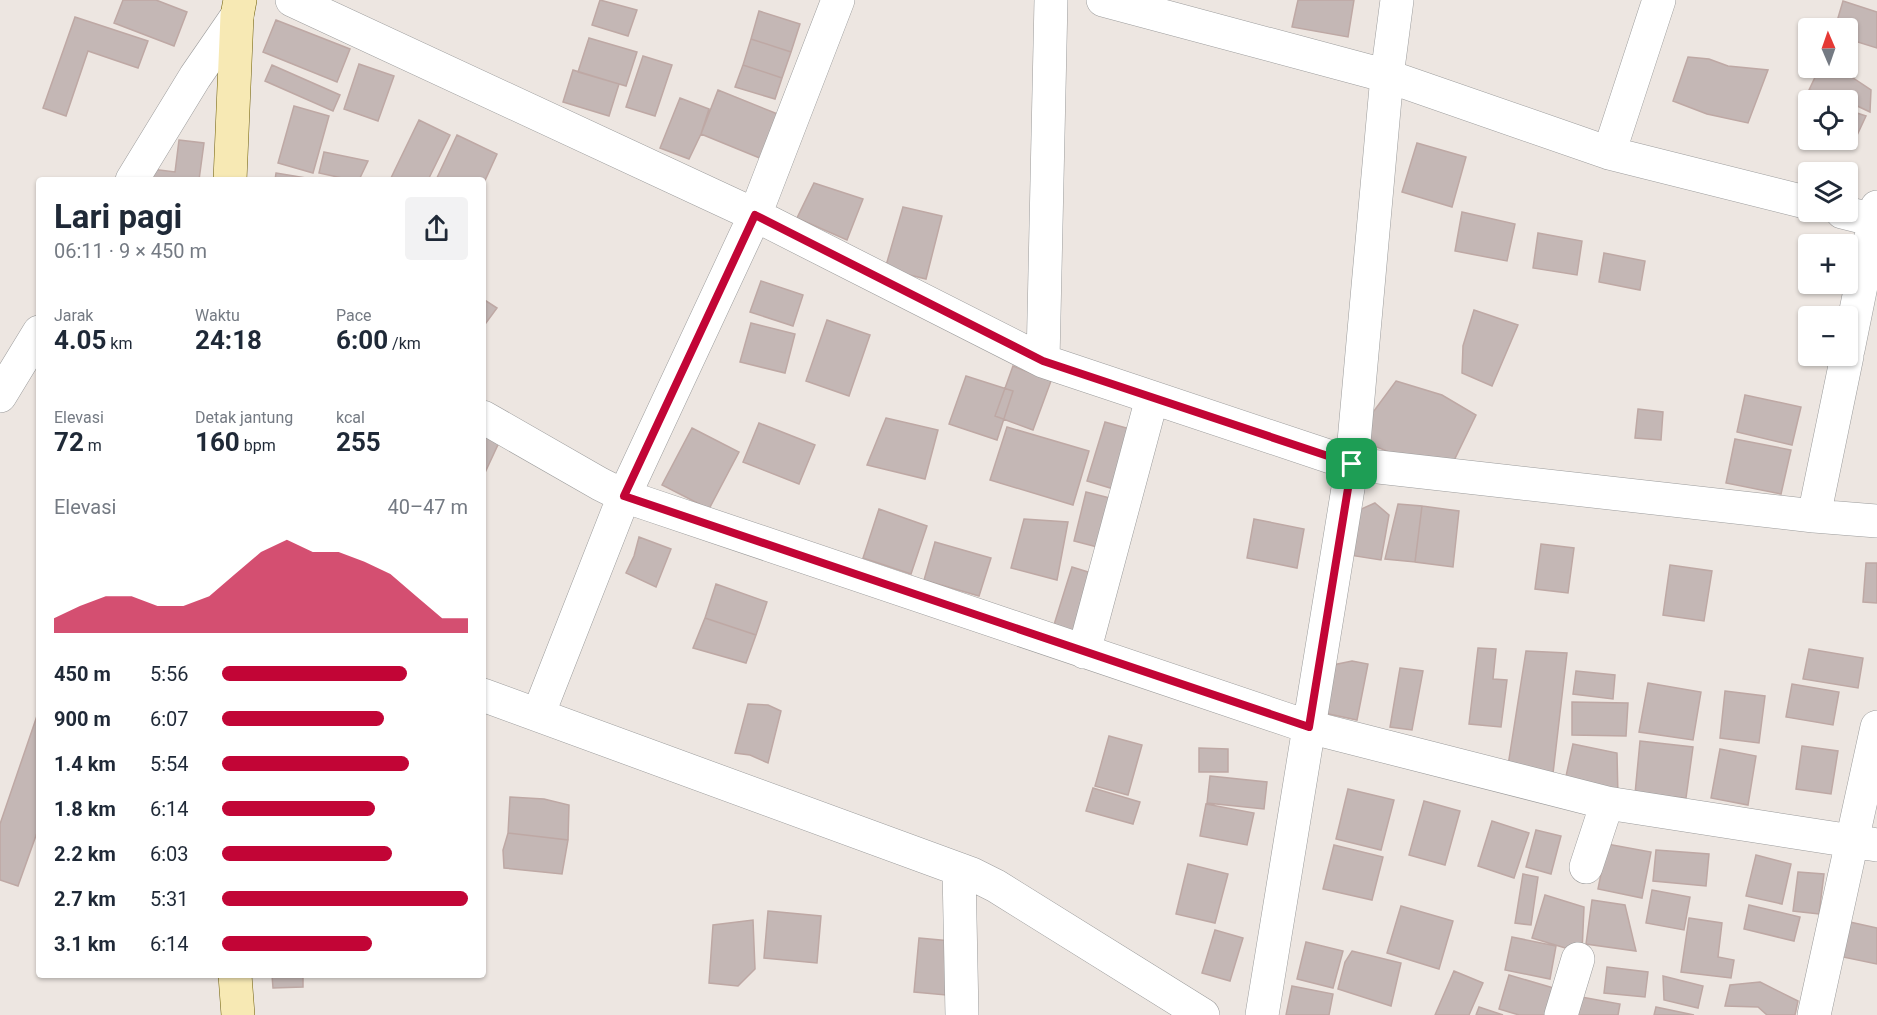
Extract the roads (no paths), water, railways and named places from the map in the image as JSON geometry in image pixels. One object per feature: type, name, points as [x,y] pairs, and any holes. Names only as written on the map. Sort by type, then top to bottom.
[{"type":"street","points":[[292,0],[755,215],[1043,361],[1352,464],[1877,522]]},
{"type":"street","points":[[538,715],[624,496],[755,215],[838,0]]},
{"type":"street","points":[[1043,361],[1051,0]]},
{"type":"street","points":[[1103,0],[1387,76],[1609,153],[1798,200]]},
{"type":"street","points":[[1262,1015],[1352,464],[1387,76],[1397,0]]},
{"type":"street","points":[[1609,153],[1659,0]]},
{"type":"street","points":[[134,177],[238,8]]},
{"type":"street","points":[[230,177],[238,8]]},
{"type":"street","points":[[1858,212],[1876,213],[1866,311],[1858,328]]},
{"type":"street","points":[[0,396],[36,337]]},
{"type":"street","points":[[1814,516],[1845,366]]},
{"type":"street","points":[[1084,652],[1152,398]]},
{"type":"street","points":[[486,419],[624,496],[1309,727],[1607,802],[1865,843]]},
{"type":"street","points":[[486,696],[959,870],[996,886],[1203,1015]]},
{"type":"street","points":[[1814,1015],[1865,843],[1877,728]]},
{"type":"street","points":[[1586,867],[1607,802]]},
{"type":"street","points":[[959,870],[962,1015]]},
{"type":"street","points":[[1561,1015],[1578,959]]},
{"type":"street","points":[[235,978],[238,1015]]}]
